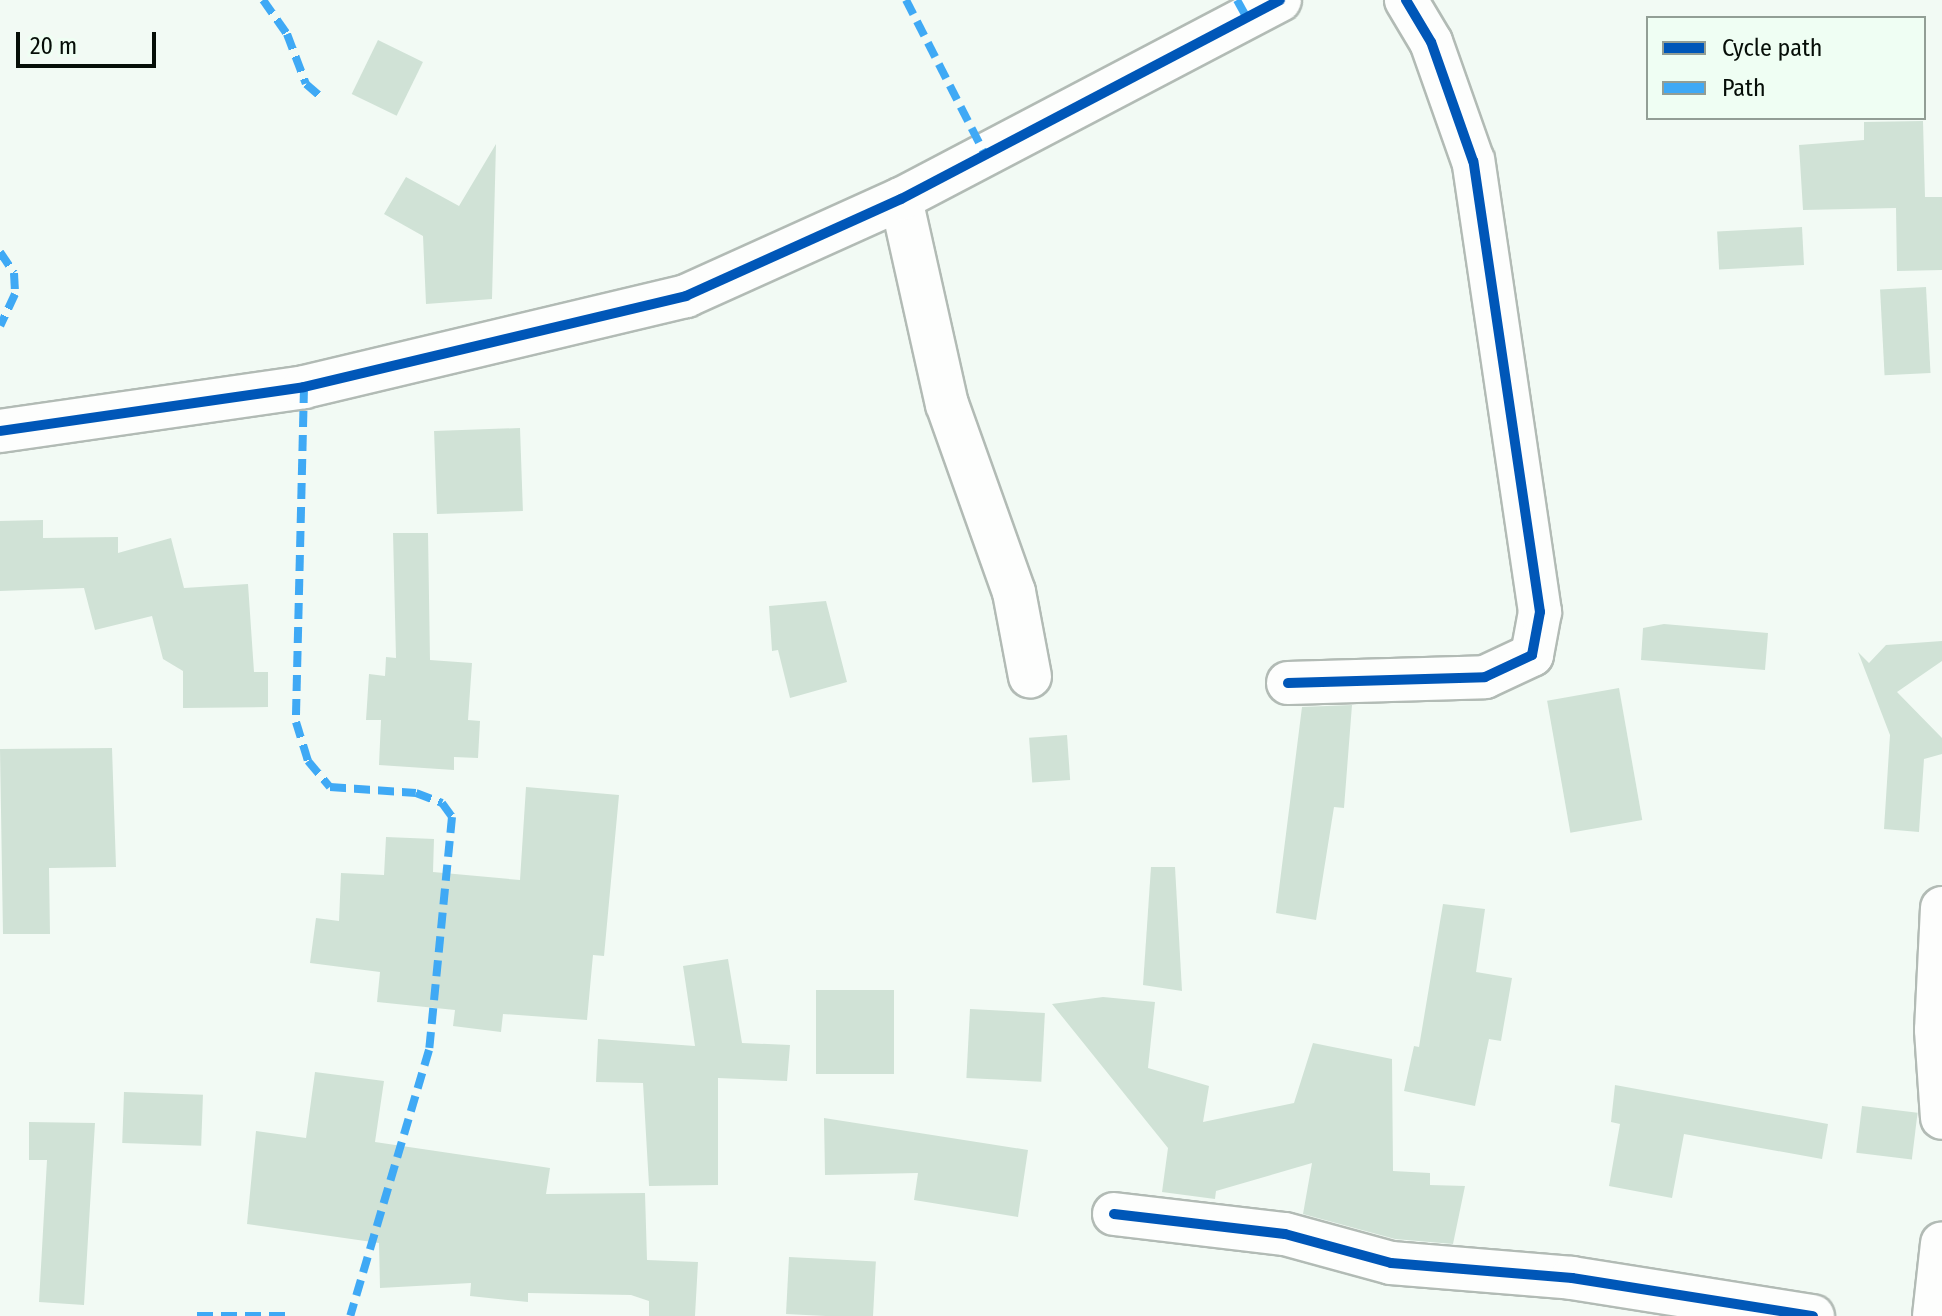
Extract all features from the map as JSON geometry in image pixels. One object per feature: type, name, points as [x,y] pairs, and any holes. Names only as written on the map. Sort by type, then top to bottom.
[{"type":"street","points":[[0,431],[304,387],[686,296],[901,199],[1280,0]]},
{"type":"street","points":[[1288,683],[1485,677],[1532,655],[1540,612],[1473,161],[1431,42],[1406,0]]},
{"type":"street","points":[[901,199],[947,404],[1014,592],[1030,677]]},
{"type":"street","points":[[1942,908],[1936,1030],[1942,1118]]},
{"type":"street","points":[[1114,1214],[1285,1234],[1391,1263],[1572,1278],[1813,1316]]},
{"type":"street","points":[[1934,1316],[1942,1243]]},
{"type":"building","points":[[378,40],[423,62],[397,116],[352,94]]},
{"type":"building","points":[[1923,121],[1925,197],[1942,197],[1942,270],[1897,271],[1896,208],[1803,210],[1799,145],[1864,140],[1864,122]]},
{"type":"building","points":[[496,144],[492,299],[426,304],[423,236],[384,214],[406,177],[459,206]]},
{"type":"building","points":[[1802,227],[1804,265],[1719,269],[1717,231]]},
{"type":"building","points":[[1926,287],[1931,373],[1885,375],[1880,289]]},
{"type":"building","points":[[520,428],[523,511],[437,514],[434,431]]},
{"type":"building","points":[[43,520],[43,538],[118,537],[118,553],[171,538],[184,588],[248,584],[254,672],[268,672],[268,707],[183,708],[183,671],[163,659],[152,616],[95,630],[84,588],[0,591],[0,521]]},
{"type":"building","points":[[393,533],[428,533],[430,660],[472,663],[468,720],[480,721],[478,758],[454,757],[454,770],[379,765],[381,720],[366,720],[369,674],[385,676],[386,657],[396,658]]},
{"type":"building","points":[[826,601],[847,682],[790,698],[778,650],[772,651],[769,606]]},
{"type":"building","points":[[1664,624],[1768,633],[1765,670],[1641,660],[1643,628]]},
{"type":"building","points":[[1942,641],[1942,661],[1897,692],[1942,738],[1942,754],[1924,759],[1919,832],[1884,829],[1890,735],[1858,652],[1869,663],[1886,645]]},
{"type":"building","points":[[1619,688],[1642,820],[1570,833],[1547,701]]},
{"type":"building","points":[[1352,705],[1344,808],[1334,807],[1316,920],[1276,913],[1302,707]]},
{"type":"building","points":[[1067,735],[1070,780],[1032,783],[1029,738]]},
{"type":"building","points":[[112,748],[116,867],[49,868],[50,934],[3,934],[0,749]]},
{"type":"building","points":[[526,787],[619,795],[604,956],[593,955],[587,1020],[503,1014],[501,1032],[453,1026],[455,1010],[377,1002],[380,972],[310,963],[316,918],[339,921],[341,873],[384,875],[386,837],[434,839],[433,872],[520,880]]},
{"type":"building","points":[[1151,867],[1175,867],[1182,991],[1143,985]]},
{"type":"building","points":[[1443,904],[1485,909],[1476,972],[1512,978],[1501,1041],[1489,1039],[1475,1106],[1404,1091],[1414,1046],[1419,1047]]},
{"type":"building","points":[[728,959],[742,1043],[790,1045],[787,1081],[718,1078],[718,1185],[649,1186],[643,1083],[596,1082],[598,1039],[695,1046],[683,966]]},
{"type":"building","points":[[816,990],[894,990],[894,1074],[816,1074]]},
{"type":"building","points":[[1103,997],[1155,1002],[1148,1068],[1209,1086],[1203,1122],[1294,1103],[1313,1043],[1392,1059],[1393,1171],[1430,1173],[1430,1185],[1465,1186],[1453,1244],[1395,1239],[1303,1214],[1312,1163],[1216,1191],[1215,1199],[1162,1192],[1168,1148],[1052,1004]]},
{"type":"building","points":[[970,1009],[1045,1013],[1041,1082],[966,1078]]},
{"type":"building","points":[[315,1072],[384,1081],[375,1142],[550,1168],[546,1194],[645,1193],[647,1260],[698,1262],[695,1316],[649,1316],[649,1301],[631,1295],[528,1293],[528,1302],[470,1296],[471,1283],[380,1288],[379,1243],[247,1224],[256,1131],[306,1138]]},
{"type":"building","points":[[1615,1085],[1828,1124],[1822,1159],[1684,1134],[1672,1198],[1609,1186],[1620,1124],[1611,1122]]},
{"type":"building","points":[[124,1092],[203,1095],[201,1146],[122,1143]]},
{"type":"building","points":[[1862,1106],[1918,1113],[1912,1159],[1856,1153]]},
{"type":"building","points":[[824,1118],[1028,1150],[1018,1217],[914,1200],[918,1173],[825,1175]]},
{"type":"building","points":[[29,1122],[95,1123],[84,1305],[39,1302],[47,1160],[29,1160]]},
{"type":"building","points":[[789,1257],[876,1262],[873,1316],[786,1314]]},
{"type":"marked path","points":[[263,0],[287,34],[306,84],[323,99]]},
{"type":"marked path","points":[[906,0],[986,156]]},
{"type":"marked path","points":[[1237,0],[1246,16]]},
{"type":"marked path","points":[[0,252],[14,273],[15,294],[0,326]]},
{"type":"marked path","points":[[304,387],[296,722],[308,761],[330,787],[416,793],[442,803],[452,817],[429,1050],[350,1316]]},
{"type":"marked path","points":[[197,1316],[286,1316]]},
{"type":"cycle path","points":[[0,431],[304,387],[686,296],[901,199],[1280,0]]},
{"type":"cycle path","points":[[1288,683],[1485,677],[1532,655],[1540,612],[1473,161],[1431,42],[1406,0]]},
{"type":"cycle path","points":[[1114,1214],[1285,1234],[1391,1263],[1572,1278],[1813,1316]]}]
